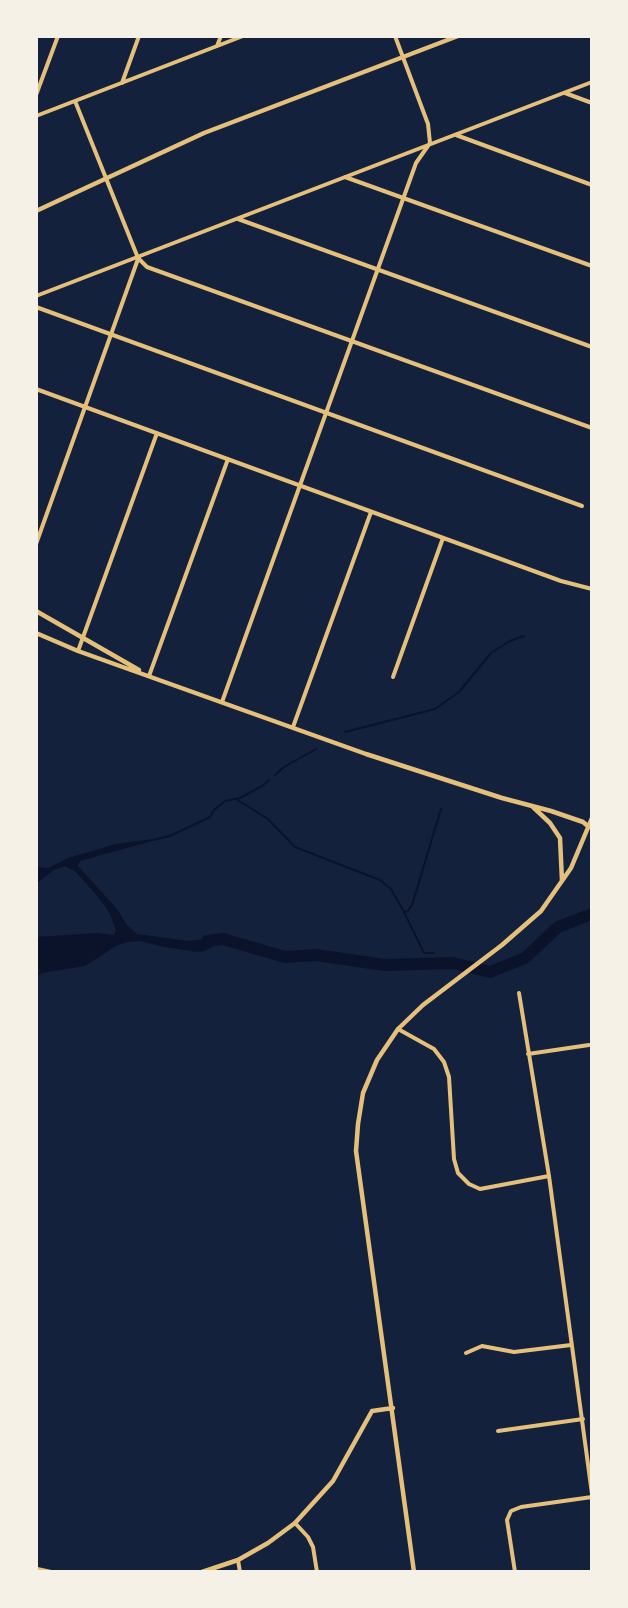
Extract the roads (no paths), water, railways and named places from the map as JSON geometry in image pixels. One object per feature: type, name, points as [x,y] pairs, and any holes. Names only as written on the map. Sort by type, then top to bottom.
[{"type":"street","points":[[36,95],[58,36]]},
{"type":"street","points":[[122,83],[139,36]]},
{"type":"street","points":[[217,46],[220,36]]},
{"type":"street","points":[[36,116],[243,36]]},
{"type":"street","points":[[222,702],[416,164],[430,143],[428,124],[394,36]]},
{"type":"street","points":[[36,211],[204,133],[458,36]]},
{"type":"street","points":[[36,296],[592,82]]},
{"type":"street","points":[[564,93],[592,103]]},
{"type":"street","points":[[75,101],[138,258],[147,267],[592,428]]},
{"type":"street","points":[[455,135],[592,185]]},
{"type":"street","points":[[345,177],[592,266]]},
{"type":"street","points":[[237,218],[592,347]]},
{"type":"street","points":[[36,544],[138,258]]},
{"type":"street","points":[[36,307],[582,506]]},
{"type":"street","points":[[36,389],[561,581],[592,589]]},
{"type":"street","points":[[78,651],[157,433]]},
{"type":"street","points":[[149,676],[228,459]]},
{"type":"street","points":[[293,727],[371,512]]},
{"type":"street","points":[[393,677],[443,538]]},
{"type":"street","points":[[36,611],[149,676]]},
{"type":"street","points":[[36,633],[78,651],[366,754],[583,822],[589,827]]},
{"type":"street","points":[[531,805],[550,823],[560,838],[562,882]]},
{"type":"street","points":[[414,1572],[356,1151],[363,1093],[377,1060],[398,1029],[423,1005],[525,927],[541,911],[571,868],[592,818]]},
{"type":"street","points":[[515,1572],[507,1520],[511,1511],[592,1496],[549,1176],[519,993]]},
{"type":"street","points":[[398,1029],[434,1049],[444,1062],[449,1077],[454,1159],[458,1173],[469,1184],[480,1189],[549,1176]]},
{"type":"street","points":[[528,1054],[589,1044]]},
{"type":"street","points":[[466,1353],[482,1346],[514,1352],[571,1345]]},
{"type":"street","points":[[202,1572],[238,1560],[268,1543],[295,1522],[333,1481],[372,1411],[393,1408]]},
{"type":"street","points":[[498,1431],[583,1419]]},
{"type":"street","points":[[295,1522],[314,1547],[317,1572]]},
{"type":"street","points":[[238,1560],[240,1572]]},
{"type":"street","points":[[36,1569],[50,1572]]},
{"type":"water","points":[[167,837],[80,861],[78,866],[137,934],[189,941],[223,936],[221,942],[205,951],[197,952],[140,941],[128,942],[116,946],[85,966],[36,976],[40,971],[36,966],[36,937],[97,933],[114,935],[116,930],[109,912],[76,872],[65,866],[54,870],[36,884],[36,867],[48,868],[68,858],[116,844]]},
{"type":"waterway","points":[[345,732],[435,709],[459,692],[491,653],[510,641],[524,636]]},
{"type":"waterway","points":[[275,775],[284,767],[316,749]]},
{"type":"waterway","points":[[152,840],[170,836],[210,817],[214,810],[225,801],[240,798],[269,780]]},
{"type":"waterway","points":[[236,799],[268,819],[295,847],[380,880],[391,889],[404,912],[408,911],[412,905],[441,809]]},
{"type":"waterway","points":[[404,912],[424,953],[434,953]]},
{"type":"waterway","points":[[207,941],[223,939],[285,957],[316,955],[385,965],[453,963],[490,972],[525,958],[558,927],[592,914]]}]
